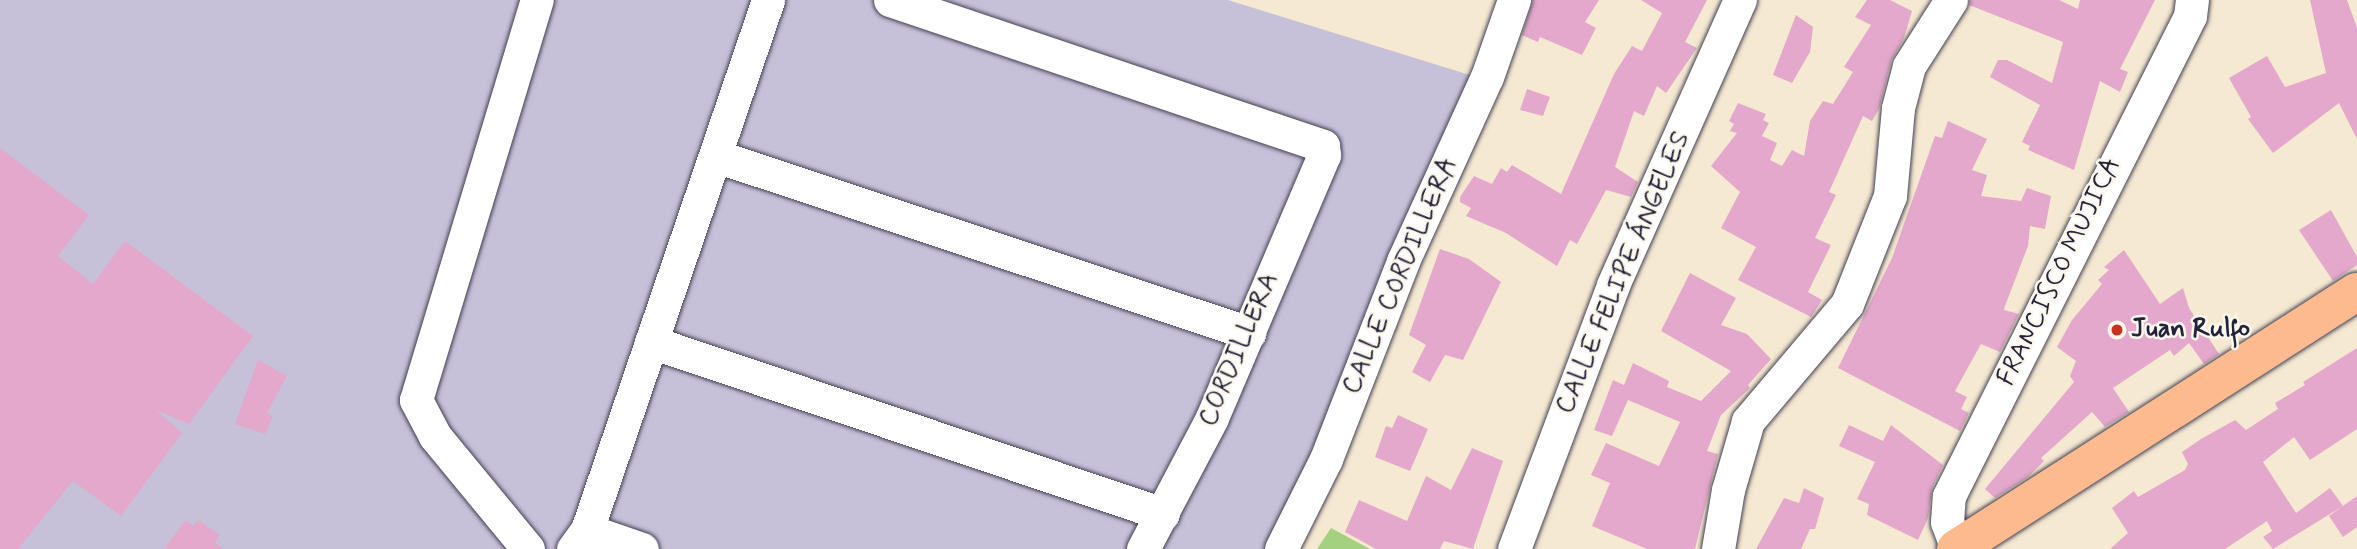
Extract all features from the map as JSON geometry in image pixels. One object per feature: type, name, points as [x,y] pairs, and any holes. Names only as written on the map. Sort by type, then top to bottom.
[{"type":"main road","points":[[1956,549],[2357,292]]},
{"type":"street","points":[[528,549],[435,436],[416,400],[537,0]]},
{"type":"street","points":[[642,549],[580,540],[716,156],[768,0]]},
{"type":"street","name":"CORDILLERA","points":[[890,0],[1323,146],[1324,155],[1249,333],[1163,514],[1143,549]]},
{"type":"street","name":"CALLE CORDILLERA","points":[[1281,549],[1326,460],[1403,261],[1487,77],[1514,0]]},
{"type":"street","name":"CALLE FELIPE ÁNGELES","points":[[1514,549],[1613,285],[1740,0]]},
{"type":"street","points":[[1718,549],[1728,490],[1748,421],[1847,304],[1890,196],[1898,108],[1909,66],[1951,0]]},
{"type":"street","name":"FRANCISCO MUJICA","points":[[1956,549],[1947,522],[1949,496],[2190,16],[2192,0]]},
{"type":"street","points":[[716,156],[1249,333]]},
{"type":"street","points":[[651,342],[1163,514]]},
{"type":"shaded area","points":[[0,0],[1228,0],[1473,76],[1272,549],[0,549]]},
{"type":"green space","points":[[1331,528],[1370,549],[1317,549]]},
{"type":"building","points":[[1533,0],[1599,0],[1585,22],[1596,28],[1582,55],[1540,37],[1538,42],[1522,35]]},
{"type":"building","points":[[1641,0],[1707,0],[1685,42],[1697,48],[1666,93],[1657,86],[1644,116],[1634,111],[1615,167],[1638,182],[1631,197],[1606,190],[1577,244],[1570,240],[1557,266],[1506,233],[1466,216],[1471,208],[1460,202],[1460,197],[1474,176],[1492,184],[1501,168],[1507,172],[1512,165],[1561,194],[1614,74],[1632,46],[1642,51],[1662,13]]},
{"type":"building","points":[[1867,0],[1890,0],[1912,11],[1904,38],[1891,61],[1879,109],[1872,121],[1863,116],[1829,192],[1836,195],[1815,238],[1831,245],[1808,292],[1822,300],[1811,317],[1738,280],[1756,247],[1721,228],[1740,192],[1711,166],[1737,133],[1730,131],[1734,124],[1729,121],[1738,103],[1766,114],[1763,120],[1769,123],[1762,136],[1777,143],[1770,160],[1782,166],[1792,150],[1804,156],[1810,121],[1823,101],[1833,104],[1853,72],[1844,67],[1871,25],[1855,17]]},
{"type":"building","points":[[1970,0],[2059,0],[2078,9],[2080,0],[2155,0],[2120,69],[2128,72],[2120,92],[2100,81],[2074,170],[2028,150],[2030,146],[2022,142],[2040,105],[1990,77],[1998,60],[2007,60],[2052,83],[2063,42],[1969,5]]},
{"type":"building","points":[[2310,0],[2347,0],[2357,28],[2357,139],[2339,103],[2273,153],[2248,119],[2251,117],[2229,78],[2267,56],[2285,87],[2326,73]]},
{"type":"building","points":[[1796,15],[1813,27],[1810,52],[1792,83],[1773,75]]},
{"type":"building","points":[[1527,89],[1550,97],[1543,116],[1520,110]]},
{"type":"building","points":[[1948,121],[1987,139],[1972,170],[1987,175],[1981,196],[2021,201],[2027,188],[2051,196],[2045,229],[2030,226],[2028,246],[2005,306],[2004,310],[2019,314],[2000,352],[1981,344],[1955,391],[1967,397],[1961,409],[1969,413],[1960,431],[1838,368],[1892,258],[1935,136],[1942,138]]},
{"type":"building","points":[[0,148],[89,215],[58,256],[93,284],[125,241],[253,336],[189,424],[156,410],[182,433],[121,516],[73,481],[18,549],[0,549]]},
{"type":"building","points":[[2331,210],[2357,257],[2357,265],[2333,281],[2299,230]]},
{"type":"building","points":[[1440,249],[1469,259],[1501,282],[1463,360],[1445,355],[1430,382],[1412,372],[1426,345],[1409,335]]},
{"type":"building","points":[[2124,250],[2160,304],[2183,288],[2189,308],[2219,354],[2204,364],[2189,343],[2174,356],[2170,350],[2113,388],[2129,412],[2105,427],[2092,412],[2041,458],[2044,461],[2028,477],[1995,498],[1985,489],[2074,382],[2070,376],[2076,361],[2057,347],[2072,320],[2102,284],[2098,280],[2109,270],[2104,267]]},
{"type":"building","points":[[1690,273],[1736,298],[1721,325],[1747,334],[1771,359],[1748,385],[1750,388],[1721,415],[1707,451],[1718,454],[1695,549],[1647,549],[1592,526],[1610,483],[1591,475],[1606,443],[1659,466],[1680,422],[1628,400],[1612,436],[1594,430],[1613,380],[1624,385],[1633,363],[1669,381],[1667,387],[1701,401],[1731,371],[1661,331]]},
{"type":"building","points":[[2357,348],[2357,429],[2310,460],[2294,437],[2263,462],[2296,513],[2330,488],[2343,506],[2273,549],[2263,537],[2272,531],[2267,521],[2225,549],[2110,549],[2128,533],[2112,508],[2134,491],[2138,497],[2185,470],[2188,464],[2182,452],[2201,439],[2235,420],[2246,430],[2278,409],[2275,403],[2305,385],[2303,382]]},
{"type":"building","points":[[258,360],[287,376],[267,413],[273,416],[265,434],[235,424]]},
{"type":"building","points":[[1398,415],[1428,429],[1410,471],[1375,457],[1386,426],[1392,428]]},
{"type":"building","points":[[1849,425],[1883,441],[1891,425],[1943,465],[1932,488],[1928,518],[1918,540],[1867,515],[1869,504],[1857,499],[1875,462],[1839,446]]},
{"type":"building","points":[[1472,448],[1503,461],[1473,549],[1444,541],[1440,549],[1376,549],[1345,532],[1359,500],[1407,521],[1426,476],[1451,490]]},
{"type":"building","points":[[1804,488],[1824,498],[1815,529],[1810,529],[1801,549],[1756,549],[1784,498],[1799,503]]},
{"type":"building","points":[[2357,496],[2357,527],[2343,537],[2329,516]]},
{"type":"building","points":[[186,520],[193,526],[198,520],[220,535],[215,543],[224,549],[164,549]]},
{"type":"place","name":"Juan Rulfo","points":[[2117,330]]}]
